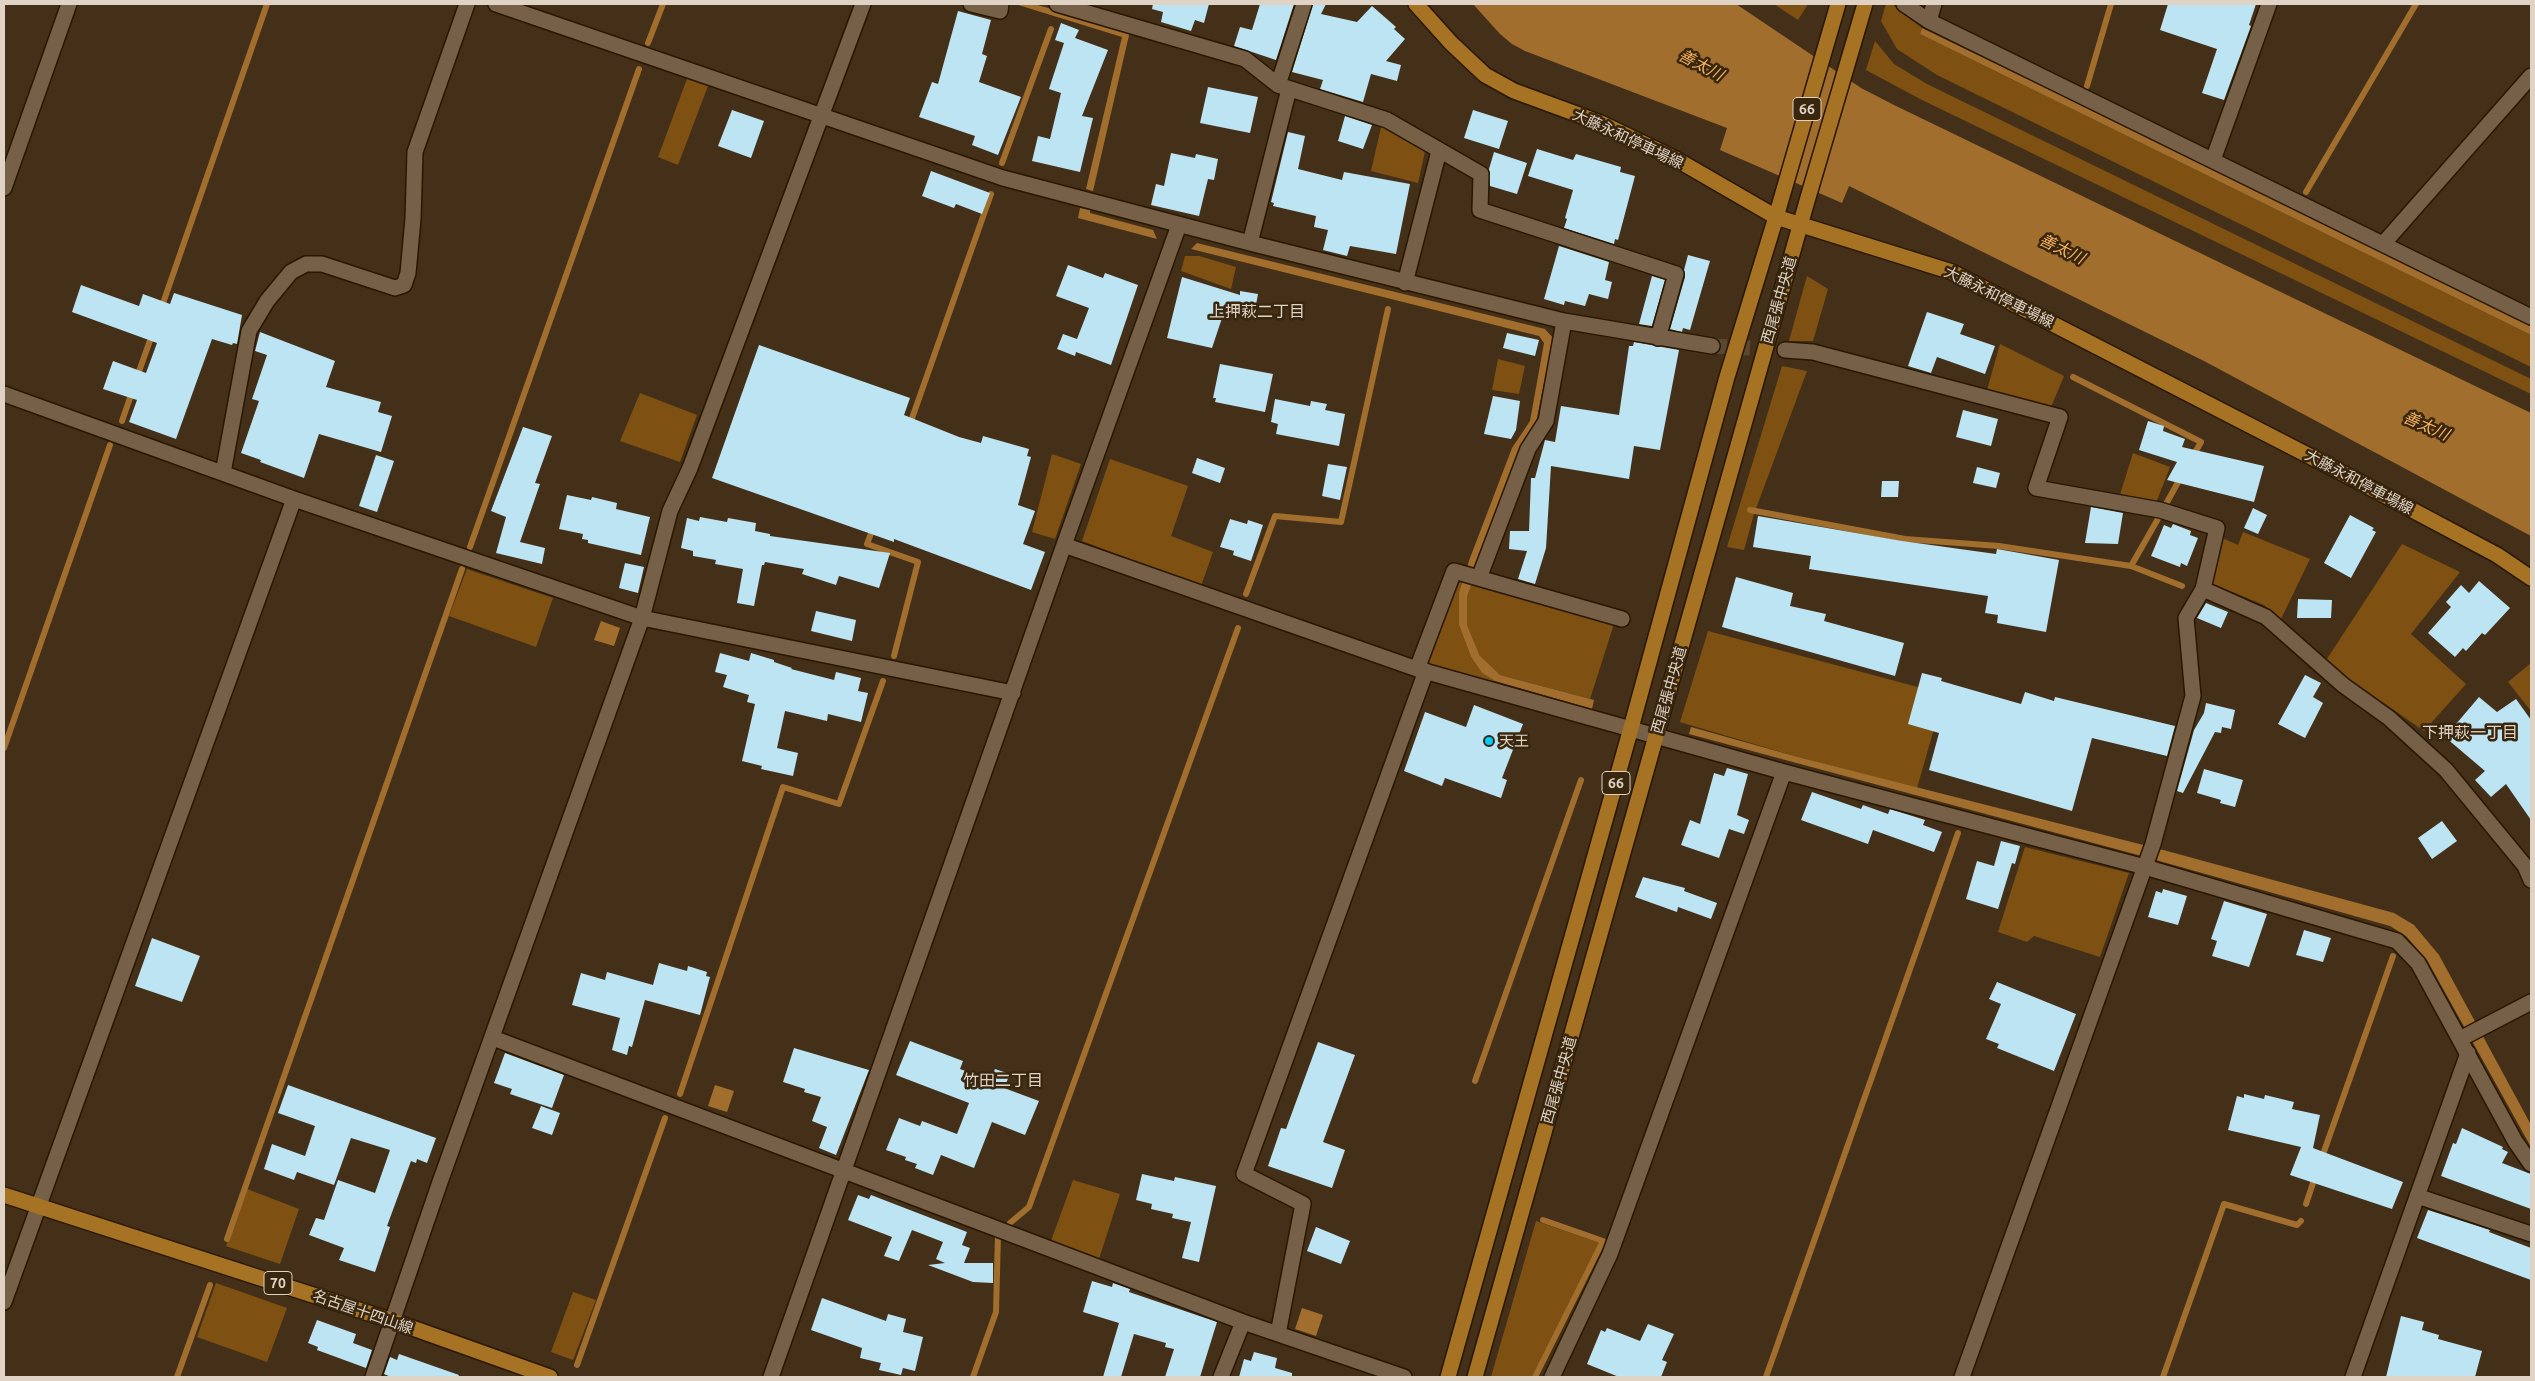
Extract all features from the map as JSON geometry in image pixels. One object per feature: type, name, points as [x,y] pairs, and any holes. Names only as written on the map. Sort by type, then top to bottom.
[{"type":"main road","name":"大藤永和停車場線","points":[[1416,4],[1485,75],[1514,91],[1601,124],[1674,158],[1776,217],[1952,272],[2354,479],[2497,555],[2531,578]]},
{"type":"main road","name":"西尾張中央道","points":[[1448,1377],[1631,728],[1727,377],[1838,4]]},
{"type":"main road","name":"西尾張中央道","points":[[1475,1377],[1807,200],[1865,4]]},
{"type":"main road","name":"名古屋十四山線","points":[[4,1195],[38,1204],[393,1321],[550,1377]]},
{"type":"street","points":[[4,188],[69,4]]},
{"type":"street","points":[[223,473],[249,331],[267,301],[291,272],[306,264],[322,264],[395,288],[404,285],[408,274],[413,219],[415,152],[467,4]]},
{"type":"street","points":[[496,4],[1003,178],[1405,283],[1564,321],[1712,346]]},
{"type":"street","points":[[373,1377],[642,618],[670,511],[690,468],[863,4]]},
{"type":"street","points":[[971,4],[1000,11],[1001,4]]},
{"type":"street","points":[[1057,4],[1245,60],[1284,87],[1387,120],[1481,174],[1480,210],[1676,274],[1658,338]]},
{"type":"street","points":[[1250,243],[1304,4]]},
{"type":"street","points":[[1904,4],[1929,21],[2531,317]]},
{"type":"street","points":[[1929,21],[1934,4]]},
{"type":"street","points":[[2213,160],[2269,4]]},
{"type":"street","points":[[2383,244],[2531,76]]},
{"type":"street","points":[[1405,283],[1438,151]]},
{"type":"street","points":[[771,1377],[1064,545],[1179,225]]},
{"type":"street","points":[[1472,576],[1528,449],[1546,421],[1564,321]]},
{"type":"street","points":[[1785,350],[1813,352],[2060,417],[2036,488],[2160,510],[2217,528],[2203,589],[2186,618],[2193,696],[2153,844],[1962,1377]]},
{"type":"street","points":[[4,394],[294,500],[642,618],[1013,693]]},
{"type":"street","points":[[4,1302],[294,500]]},
{"type":"street","points":[[1064,545],[1422,670],[1784,772],[2146,864],[2397,941],[2418,963],[2462,1038],[2468,1053],[2515,1140],[2531,1164]]},
{"type":"street","points":[[1278,1334],[1303,1204],[1244,1174],[1422,670],[1454,571],[1622,619]]},
{"type":"street","points":[[2203,589],[2266,617],[2343,685],[2388,718],[2446,770],[2525,866],[2531,880]]},
{"type":"street","points":[[1552,1377],[1610,1254],[1784,772]]},
{"type":"street","points":[[2462,1038],[2531,1002]]},
{"type":"street","points":[[493,1038],[1243,1322],[1404,1377]]},
{"type":"street","points":[[2353,1377],[2468,1053]]},
{"type":"street","points":[[2417,1196],[2531,1234]]},
{"type":"street","points":[[1222,1377],[1243,1322]]},
{"type":"shaded area","points":[[1774,4],[1808,4],[1798,20]]},
{"type":"shaded area","points":[[1886,4],[1892,4],[1922,28],[1920,34],[2531,335],[2531,367],[1937,75],[1897,49],[1881,21]]},
{"type":"shaded area","points":[[1875,41],[1894,64],[1927,84],[2531,379],[2531,394],[1922,100],[1866,70]]},
{"type":"shaded area","points":[[687,79],[708,86],[678,165],[658,157]]},
{"type":"shaded area","points":[[1382,123],[1426,147],[1418,183],[1371,171]]},
{"type":"shaded area","points":[[1185,256],[1199,256],[1236,267],[1231,289],[1181,271]]},
{"type":"shaded area","points":[[1807,276],[1828,289],[1813,341],[1789,341]]},
{"type":"shaded area","points":[[2000,344],[2064,376],[2051,407],[1987,390]]},
{"type":"shaded area","points":[[1498,359],[1525,366],[1519,394],[1492,390]]},
{"type":"shaded area","points":[[1782,366],[1807,371],[1754,514],[1744,550],[1727,547]]},
{"type":"shaded area","points":[[640,393],[697,415],[680,462],[620,441]]},
{"type":"shaded area","points":[[2133,453],[2170,467],[2156,503],[2119,498]]},
{"type":"shaded area","points":[[1052,454],[1081,464],[1055,539],[1032,532]]},
{"type":"shaded area","points":[[1110,459],[1188,486],[1171,536],[1213,552],[1201,586],[1082,541]]},
{"type":"shaded area","points":[[2243,532],[2310,559],[2281,619],[2264,605],[2208,582],[2220,537],[2238,545]]},
{"type":"shaded area","points":[[2402,544],[2460,572],[2411,634],[2466,684],[2424,731],[2325,662]]},
{"type":"shaded area","points":[[467,569],[553,598],[536,647],[449,616]]},
{"type":"shaded area","points":[[1456,581],[1462,582],[1459,592],[1459,625],[1471,657],[1482,673],[1495,681],[1493,684],[1432,667],[1427,659]]},
{"type":"shaded area","points":[[1471,585],[1614,624],[1590,699],[1500,675],[1490,668],[1480,656],[1467,625],[1467,597]]},
{"type":"shaded area","points":[[1708,631],[1944,694],[1917,788],[1798,757],[1680,722]]},
{"type":"shaded area","points":[[2531,663],[2531,711],[2508,682]]},
{"type":"shaded area","points":[[2025,847],[2129,873],[2100,957],[2034,936],[2027,942],[1998,932]]},
{"type":"shaded area","points":[[1073,1180],[1120,1194],[1099,1259],[1051,1241]]},
{"type":"shaded area","points":[[247,1189],[299,1209],[280,1264],[226,1246]]},
{"type":"shaded area","points":[[1536,1221],[1603,1244],[1532,1377],[1491,1377]]},
{"type":"shaded area","points":[[216,1283],[287,1308],[267,1362],[197,1337]]},
{"type":"shaded area","points":[[573,1292],[596,1300],[573,1360],[551,1352]]},
{"type":"water","points":[[1015,4],[1034,4],[1130,31],[1093,191],[1086,189],[1122,37]]},
{"type":"water","name":"善太川","points":[[1473,4],[1736,4],[1861,88],[2531,413],[2531,536],[2204,361],[1849,186],[1842,203],[1720,150],[1727,128],[1525,51],[1512,44],[1500,34]]},
{"type":"water","points":[[1922,28],[2531,323],[2531,335],[1920,34]]},
{"type":"water","points":[[1080,208],[1090,210],[1090,213],[1153,230],[1157,239],[1078,218]]},
{"type":"water","points":[[1197,243],[1545,329],[1553,338],[1536,423],[1515,460],[1467,597],[1467,625],[1480,656],[1500,675],[1594,700],[1592,709],[1495,681],[1482,673],[1471,657],[1459,625],[1459,592],[1470,558],[1512,448],[1530,421],[1544,343],[1539,336],[1191,249]]},
{"type":"water","points":[[601,621],[620,628],[614,646],[594,640]]},
{"type":"water","points":[[1691,727],[1798,757],[2167,851],[2394,913],[2414,925],[2439,955],[2531,1125],[2531,1147],[2427,960],[2406,936],[2390,926],[2138,855],[1689,734]]},
{"type":"water","points":[[715,1085],[734,1091],[727,1112],[708,1106]]},
{"type":"water","points":[[1302,1308],[1323,1315],[1316,1336],[1295,1329]]},
{"type":"building","points":[[1153,4],[1209,4],[1204,23],[1195,20],[1191,31],[1161,22],[1163,12],[1152,9]]},
{"type":"building","points":[[1260,4],[1294,4],[1276,60],[1234,46],[1240,27],[1252,30]]},
{"type":"building","points":[[1313,4],[1326,4],[1321,14],[1357,22],[1372,6],[1396,27],[1394,29],[1405,39],[1386,61],[1401,65],[1397,81],[1371,74],[1363,102],[1320,89],[1323,80],[1292,72]]},
{"type":"building","points":[[2168,4],[2256,4],[2249,25],[2251,26],[2224,100],[2202,93],[2217,49],[2160,30]]},
{"type":"building","points":[[958,11],[991,20],[982,54],[987,56],[979,82],[1021,97],[998,155],[972,145],[975,136],[919,117],[932,82],[938,84]]},
{"type":"building","points":[[1061,23],[1079,30],[1075,38],[1108,50],[1082,116],[1093,118],[1080,172],[1032,161],[1038,136],[1050,139],[1061,93],[1049,89],[1064,43],[1055,40]]},
{"type":"building","points":[[1208,87],[1258,97],[1250,133],[1200,123]]},
{"type":"building","points":[[732,110],[764,121],[751,158],[718,146]]},
{"type":"building","points":[[1473,110],[1508,121],[1499,149],[1464,138]]},
{"type":"building","points":[[1345,116],[1372,125],[1363,149],[1338,141]]},
{"type":"building","points":[[1288,132],[1305,136],[1298,169],[1342,180],[1344,172],[1410,184],[1396,254],[1350,246],[1347,256],[1323,250],[1328,230],[1314,227],[1316,216],[1273,206],[1274,203],[1271,202]]},
{"type":"building","points":[[1537,149],[1573,160],[1576,154],[1621,167],[1620,172],[1635,176],[1618,240],[1615,239],[1614,244],[1564,228],[1573,190],[1528,176]]},
{"type":"building","points":[[1494,152],[1527,163],[1517,194],[1490,186],[1489,169]]},
{"type":"building","points":[[1171,153],[1195,158],[1196,154],[1218,159],[1214,180],[1208,179],[1199,216],[1151,205],[1156,184],[1164,186]]},
{"type":"building","points":[[931,171],[990,193],[982,214],[956,204],[954,208],[922,196]]},
{"type":"building","points":[[1559,246],[1609,262],[1605,280],[1612,282],[1608,299],[1589,294],[1585,306],[1565,301],[1564,305],[1544,299]]},
{"type":"building","points":[[1688,255],[1710,261],[1690,330],[1683,328],[1682,332],[1670,329],[1685,277],[1684,270]]},
{"type":"building","points":[[1068,265],[1103,278],[1105,273],[1138,285],[1111,365],[1076,352],[1075,356],[1057,349],[1063,334],[1077,339],[1089,308],[1056,296]]},
{"type":"building","points":[[1652,276],[1665,280],[1652,326],[1639,324]]},
{"type":"building","points":[[1182,277],[1240,295],[1240,291],[1258,294],[1254,315],[1225,309],[1212,348],[1167,338]]},
{"type":"building","points":[[81,285],[139,306],[143,294],[170,304],[174,293],[242,315],[237,344],[233,343],[232,345],[212,339],[176,439],[129,422],[137,400],[103,389],[113,361],[146,373],[157,343],[72,312]]},
{"type":"building","points":[[1927,312],[1964,324],[1960,334],[1995,346],[1985,374],[1937,357],[1931,373],[1908,366]]},
{"type":"building","points":[[260,332],[335,361],[326,387],[381,402],[378,412],[392,416],[381,452],[319,434],[304,478],[241,453],[259,401],[252,399],[267,355],[255,351]]},
{"type":"building","points":[[1507,333],[1539,340],[1535,356],[1503,348]]},
{"type":"building","points":[[1634,342],[1679,350],[1660,450],[1634,446],[1629,479],[1551,466],[1546,548],[1535,584],[1518,579],[1527,551],[1509,549],[1510,531],[1529,531],[1531,478],[1535,478],[1545,440],[1555,442],[1561,406],[1619,415],[1629,346],[1633,346]]},
{"type":"building","points":[[759,345],[910,398],[904,415],[959,437],[981,443],[983,436],[1029,449],[1027,456],[1031,457],[1018,505],[1035,511],[1023,544],[1045,552],[1031,590],[894,539],[894,542],[712,478]]},
{"type":"building","points":[[1220,364],[1273,374],[1265,412],[1215,402],[1216,398],[1213,398]]},
{"type":"building","points":[[1493,396],[1520,401],[1516,430],[1511,439],[1484,434]]},
{"type":"building","points":[[1275,399],[1310,406],[1311,401],[1327,404],[1325,410],[1345,414],[1339,446],[1276,434],[1278,424],[1271,422]]},
{"type":"building","points":[[1963,410],[1998,419],[1991,446],[1956,437]]},
{"type":"building","points":[[2148,421],[2164,426],[2163,431],[2185,439],[2182,447],[2264,466],[2254,502],[2167,480],[2177,462],[2139,450]]},
{"type":"building","points":[[523,427],[552,436],[535,483],[540,484],[520,542],[545,548],[542,564],[496,553],[506,517],[491,511]]},
{"type":"building","points":[[376,455],[394,461],[377,512],[359,506]]},
{"type":"building","points":[[1197,458],[1225,468],[1220,483],[1192,473]]},
{"type":"building","points":[[1328,464],[1347,467],[1340,500],[1322,496]]},
{"type":"building","points":[[1977,467],[2000,473],[1996,488],[1973,483]]},
{"type":"building","points":[[1882,481],[1899,481],[1898,497],[1881,497]]},
{"type":"building","points":[[567,495],[591,500],[592,497],[617,503],[616,509],[650,517],[641,555],[588,543],[588,540],[582,539],[583,534],[559,529]]},
{"type":"building","points":[[2091,507],[2123,513],[2118,544],[2085,543]]},
{"type":"building","points":[[2253,508],[2267,515],[2258,534],[2244,528]]},
{"type":"building","points":[[2350,515],[2374,528],[2372,530],[2376,532],[2351,578],[2324,563]]},
{"type":"building","points":[[1758,516],[1902,541],[1996,554],[1997,549],[2059,560],[2046,632],[1997,623],[1998,615],[1985,613],[1988,596],[1809,569],[1811,556],[1753,547]]},
{"type":"building","points":[[700,517],[727,522],[728,518],[756,523],[755,531],[770,534],[770,536],[890,553],[879,588],[839,576],[836,585],[802,574],[804,569],[765,562],[762,565],[754,606],[737,603],[743,569],[715,564],[716,560],[693,556],[693,551],[681,548],[687,518],[699,521]]},
{"type":"building","points":[[1230,519],[1247,524],[1248,520],[1263,525],[1251,561],[1233,555],[1234,551],[1220,547]]},
{"type":"building","points":[[2173,524],[2191,531],[2190,535],[2198,538],[2187,566],[2181,563],[2180,567],[2151,556],[2164,525],[2171,528]]},
{"type":"building","points":[[625,563],[644,567],[638,593],[619,588]]},
{"type":"building","points":[[1736,577],[1793,593],[1790,606],[1826,614],[1824,621],[1904,643],[1895,676],[1722,627]]},
{"type":"building","points":[[2479,581],[2510,608],[2485,635],[2482,633],[2466,651],[2463,648],[2455,657],[2428,633],[2451,607],[2446,602],[2461,585],[2469,593]]},
{"type":"building","points":[[2298,599],[2332,600],[2331,618],[2297,618]]},
{"type":"building","points":[[2206,603],[2228,612],[2221,628],[2197,618]]},
{"type":"building","points":[[816,611],[856,620],[852,641],[811,631]]},
{"type":"building","points":[[720,653],[749,661],[751,653],[774,660],[774,662],[791,669],[834,680],[836,672],[861,678],[858,691],[868,693],[861,722],[828,714],[827,721],[785,711],[777,748],[798,753],[793,776],[761,769],[762,766],[742,761],[755,704],[747,702],[749,695],[723,687],[727,675],[715,672]]},
{"type":"building","points":[[1922,673],[1942,678],[1941,681],[2021,704],[2025,692],[2054,701],[2055,697],[2175,726],[2167,756],[2092,738],[2072,811],[1929,770],[1939,733],[1908,724]]},
{"type":"building","points":[[2305,675],[2321,683],[2313,697],[2323,703],[2305,738],[2278,724]]},
{"type":"building","points":[[2479,697],[2497,712],[2516,699],[2531,720],[2531,820],[2506,784],[2491,797],[2475,780],[2485,771],[2445,737]]},
{"type":"building","points":[[2206,703],[2235,710],[2231,729],[2222,727],[2221,733],[2215,732],[2183,793],[2177,791],[2194,730],[2204,713]]},
{"type":"building","points":[[1474,705],[1523,724],[1502,778],[1507,780],[1501,798],[1445,778],[1442,786],[1404,771],[1425,712],[1466,727]]},
{"type":"building","points":[[1727,768],[1748,774],[1737,815],[1749,820],[1744,834],[1729,829],[1719,858],[1681,845],[1690,820],[1700,824],[1714,773],[1724,776]]},
{"type":"building","points":[[2204,769],[2243,780],[2235,807],[2220,803],[2221,800],[2197,793]]},
{"type":"building","points":[[1812,792],[1861,809],[1863,805],[1888,814],[1890,809],[1925,820],[1923,825],[1942,832],[1934,852],[1873,830],[1868,844],[1801,820]]},
{"type":"building","points":[[2442,821],[2457,841],[2432,859],[2418,838]]},
{"type":"building","points":[[2001,841],[2020,846],[2015,864],[2012,863],[1998,909],[1966,899],[1977,861],[1994,866]]},
{"type":"building","points":[[1643,877],[1685,888],[1684,891],[1717,903],[1711,919],[1678,907],[1677,912],[1635,897]]},
{"type":"building","points":[[2163,889],[2187,896],[2178,925],[2148,917],[2156,891],[2162,893]]},
{"type":"building","points":[[2224,901],[2267,914],[2249,967],[2212,956],[2217,941],[2211,939]]},
{"type":"building","points":[[2304,930],[2331,938],[2323,962],[2296,955]]},
{"type":"building","points":[[152,938],[200,956],[182,1002],[135,986]]},
{"type":"building","points":[[659,963],[687,971],[688,966],[707,972],[706,976],[710,977],[700,1015],[645,1000],[632,1047],[629,1046],[627,1055],[612,1050],[620,1018],[572,1005],[581,973],[605,980],[607,972],[653,985]]},
{"type":"building","points":[[1997,982],[2076,1014],[2054,1071],[1997,1048],[1999,1044],[1986,1039],[2001,1004],[1989,999]]},
{"type":"building","points":[[910,1041],[963,1061],[960,1069],[990,1080],[995,1069],[1010,1074],[1004,1088],[1039,1101],[1025,1135],[992,1122],[974,1168],[941,1155],[933,1175],[915,1168],[917,1164],[905,1160],[906,1157],[886,1150],[899,1118],[920,1126],[922,1121],[957,1134],[969,1103],[896,1075]]},
{"type":"building","points":[[1318,1042],[1355,1055],[1323,1142],[1345,1150],[1332,1188],[1268,1166],[1281,1128],[1286,1129]]},
{"type":"building","points":[[794,1048],[869,1070],[836,1155],[819,1148],[827,1127],[812,1121],[821,1097],[804,1092],[805,1089],[783,1082]]},
{"type":"building","points":[[505,1053],[564,1075],[552,1108],[510,1094],[512,1089],[494,1083]]},
{"type":"building","points":[[288,1085],[436,1138],[427,1163],[417,1159],[416,1163],[411,1161],[387,1226],[390,1227],[375,1272],[339,1260],[344,1248],[309,1235],[316,1218],[324,1220],[338,1180],[375,1193],[390,1150],[351,1138],[334,1185],[297,1172],[294,1180],[264,1169],[272,1144],[305,1156],[315,1126],[278,1113]]},
{"type":"building","points":[[2244,1094],[2264,1099],[2265,1095],[2294,1102],[2292,1109],[2320,1115],[2313,1148],[2403,1182],[2392,1209],[2290,1175],[2301,1147],[2228,1130],[2237,1096],[2244,1098]]},
{"type":"building","points":[[541,1106],[560,1113],[552,1135],[532,1128]]},
{"type":"building","points":[[2462,1128],[2503,1147],[2502,1149],[2508,1152],[2502,1163],[2531,1174],[2531,1209],[2441,1176],[2453,1143],[2456,1144]]},
{"type":"building","points":[[1142,1174],[1174,1181],[1175,1177],[1216,1186],[1199,1262],[1182,1258],[1191,1222],[1172,1218],[1173,1214],[1151,1209],[1152,1204],[1136,1200]]},
{"type":"building","points":[[858,1195],[869,1199],[871,1195],[967,1232],[962,1245],[970,1248],[964,1263],[993,1263],[993,1283],[973,1282],[928,1265],[945,1263],[936,1259],[943,1242],[912,1230],[899,1261],[884,1256],[892,1237],[848,1220]]},
{"type":"building","points":[[2428,1210],[2490,1230],[2489,1232],[2531,1248],[2531,1280],[2417,1238]]},
{"type":"building","points":[[1316,1227],[1350,1241],[1341,1264],[1307,1251]]},
{"type":"building","points":[[1092,1281],[1112,1287],[1113,1283],[1130,1289],[1129,1292],[1217,1322],[1200,1377],[1165,1377],[1174,1349],[1165,1347],[1166,1343],[1134,1334],[1121,1377],[1103,1377],[1119,1323],[1083,1312]]},
{"type":"building","points":[[822,1298],[886,1321],[888,1314],[906,1319],[903,1332],[923,1337],[915,1371],[903,1368],[901,1375],[879,1370],[881,1363],[860,1358],[862,1348],[811,1330]]},
{"type":"building","points":[[2401,1316],[2424,1322],[2422,1330],[2439,1335],[2438,1339],[2482,1351],[2475,1377],[2386,1377]]},
{"type":"building","points":[[317,1320],[356,1334],[353,1343],[372,1350],[366,1368],[317,1350],[318,1347],[308,1343]]},
{"type":"building","points":[[1648,1324],[1674,1334],[1662,1360],[1667,1362],[1661,1377],[1619,1377],[1587,1364],[1601,1330],[1605,1332],[1607,1328],[1640,1341]]},
{"type":"building","points":[[1254,1352],[1277,1358],[1275,1368],[1292,1373],[1292,1377],[1239,1377],[1244,1359],[1251,1361]]},
{"type":"building","points":[[399,1354],[459,1375],[458,1377],[391,1377],[384,1374],[390,1357],[397,1360]]},
{"type":"waterway","points":[[161,309],[267,4]]},
{"type":"waterway","points":[[648,43],[663,4]]},
{"type":"waterway","points":[[2087,86],[2111,4]]},
{"type":"waterway","points":[[2306,192],[2416,4]]},
{"type":"waterway","points":[[1002,163],[1051,29]]},
{"type":"waterway","points":[[470,547],[639,69]]},
{"type":"waterway","points":[[910,424],[991,194]]},
{"type":"waterway","points":[[1246,594],[1275,516],[1341,522],[1388,309]]},
{"type":"waterway","points":[[137,377],[153,332]]},
{"type":"waterway","points":[[2073,377],[2201,442],[2192,458]]},
{"type":"waterway","points":[[122,421],[132,392]]},
{"type":"waterway","points":[[4,748],[110,445]]},
{"type":"waterway","points":[[2166,504],[2182,475]]},
{"type":"waterway","points":[[1750,510],[1905,539],[1999,546],[2131,566],[2182,586]]},
{"type":"waterway","points":[[2131,566],[2159,517]]},
{"type":"waterway","points":[[873,528],[867,544],[918,562],[894,656]]},
{"type":"waterway","points":[[227,1239],[462,569]]},
{"type":"waterway","points":[[1010,1223],[1029,1207],[1238,628]]},
{"type":"waterway","points":[[680,1094],[783,787],[839,804],[883,681]]},
{"type":"waterway","points":[[1475,1081],[1581,780]]},
{"type":"waterway","points":[[1766,1377],[1958,833]]},
{"type":"waterway","points":[[2321,1160],[2393,956]]},
{"type":"waterway","points":[[577,1365],[665,1118]]},
{"type":"waterway","points":[[2306,1204],[2315,1177]]},
{"type":"waterway","points":[[2163,1377],[2224,1204],[2297,1225],[2301,1221]]},
{"type":"waterway","points":[[1535,1377],[1603,1241],[1543,1220]]},
{"type":"waterway","points":[[973,1377],[996,1312],[998,1234]]},
{"type":"waterway","points":[[177,1377],[210,1285]]},
{"type":"tunnel","points":[[1712,346],[1785,350]]},
{"type":"place","name":"天王","points":[[1489,741]]},
{"type":"district","name":"上押萩二丁目","points":[[1257,312]]},
{"type":"district","name":"下押萩一丁目","points":[[2470,733]]},
{"type":"district","name":"竹田二丁目","points":[[1003,1081]]}]
